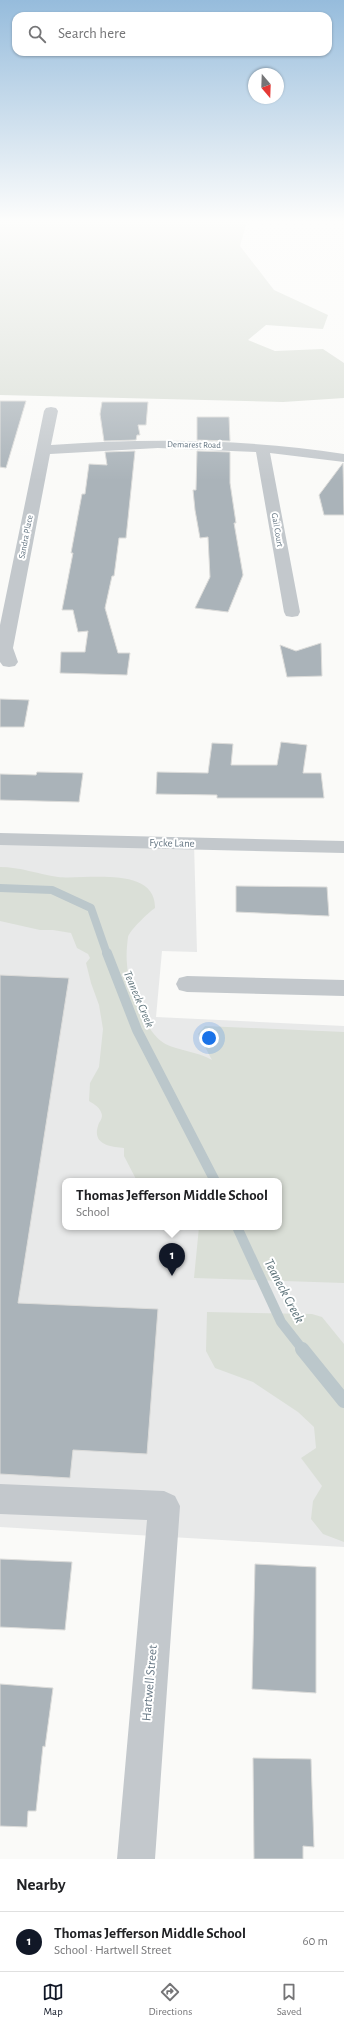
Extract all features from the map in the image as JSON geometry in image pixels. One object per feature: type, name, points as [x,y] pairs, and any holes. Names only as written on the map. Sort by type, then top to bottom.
[{"type":"street","name":"Sandra Place","points":[[9,662],[4,648],[51,411]]},
{"type":"street","name":"Demarest Road","points":[[43,450],[173,444],[222,445],[262,448],[344,458]]},
{"type":"street","name":"Gail Court","points":[[262,448],[292,612]]},
{"type":"street","name":"Fycke Lane","points":[[0,839],[344,847]]},
{"type":"street","points":[[187,984],[344,988]]},
{"type":"street","name":"Hartwell Street","points":[[0,1499],[164,1506],[136,1859]]},
{"type":"shaded area","points":[[0,308],[312,308],[328,315],[323,329],[266,325],[248,340],[275,351],[323,349],[344,363],[344,398],[283,402],[0,395]]},
{"type":"shaded area","points":[[0,839],[194,843],[197,952],[162,951],[156,1017],[344,1026],[344,1547],[0,1527]]},
{"type":"shaded area","points":[[0,867],[22,869],[58,877],[100,877],[132,880],[144,885],[152,894],[155,908],[144,917],[128,937],[127,958],[130,983],[143,1017],[155,1035],[165,1044],[178,1049],[200,1054],[212,1060],[198,1034],[205,1026],[344,1032],[344,1283],[194,1278],[199,1230],[282,1230],[282,1178],[135,1178],[124,1156],[124,1148],[108,1146],[100,1141],[97,1132],[102,1114],[98,1107],[89,1101],[90,1083],[99,1067],[103,1029],[99,1005],[86,963],[90,958],[88,954],[77,948],[71,933],[53,930],[40,930],[0,921]]},
{"type":"shaded area","points":[[207,1312],[312,1314],[322,1317],[344,1344],[344,1542],[323,1534],[311,1519],[313,1501],[322,1486],[301,1458],[316,1448],[314,1427],[298,1412],[253,1382],[215,1368],[206,1351]]},
{"type":"building","points":[[0,401],[26,401],[6,468],[0,467]]},
{"type":"building","points":[[102,402],[148,402],[146,425],[138,425],[140,435],[137,435],[136,440],[104,441],[100,414]]},
{"type":"building","points":[[197,417],[229,417],[230,441],[197,440]]},
{"type":"building","points":[[135,451],[126,538],[119,538],[114,576],[112,576],[105,608],[118,653],[130,653],[127,675],[60,673],[61,652],[85,652],[88,631],[78,632],[73,610],[62,610],[82,494],[85,494],[89,464],[107,465],[105,452]]},
{"type":"building","points":[[197,451],[230,452],[230,483],[236,523],[234,523],[243,575],[228,612],[195,608],[210,577],[208,537],[200,538],[195,510],[193,490],[196,490]]},
{"type":"building","points":[[343,463],[344,515],[324,515],[319,495]]},
{"type":"building","points":[[321,643],[322,676],[287,677],[280,645],[296,651]]},
{"type":"building","points":[[0,699],[29,700],[24,727],[0,727]]},
{"type":"building","points":[[281,742],[307,745],[303,773],[321,773],[324,798],[217,798],[217,795],[156,794],[157,772],[208,773],[212,743],[233,744],[231,765],[277,765]]},
{"type":"building","points":[[37,772],[83,773],[79,802],[0,800],[0,774],[36,775]]},
{"type":"building","points":[[236,886],[327,887],[329,916],[236,912]]},
{"type":"building","points":[[0,975],[69,978],[18,1303],[158,1309],[147,1454],[73,1450],[70,1478],[0,1474]]},
{"type":"building","points":[[0,1559],[72,1562],[65,1630],[0,1627]]},
{"type":"building","points":[[255,1564],[316,1567],[316,1693],[252,1689]]},
{"type":"building","points":[[0,1684],[53,1688],[45,1747],[43,1746],[36,1811],[28,1811],[27,1827],[0,1826]]},
{"type":"building","points":[[253,1758],[311,1759],[314,1847],[303,1846],[303,1859],[254,1859]]},
{"type":"waterway","name":"Teaneck Creek","points":[[0,888],[52,890],[91,908],[107,954]]},
{"type":"waterway","name":"Teaneck Creek","points":[[107,953],[137,1030],[213,1178]]},
{"type":"waterway","name":"Teaneck Creek","points":[[238,1230],[281,1322],[303,1350]]},
{"type":"waterway","name":"Teaneck Creek","points":[[302,1349],[344,1401]]},
{"type":"place","name":"Thomas Jefferson Middle School","points":[[172,1276]]}]
